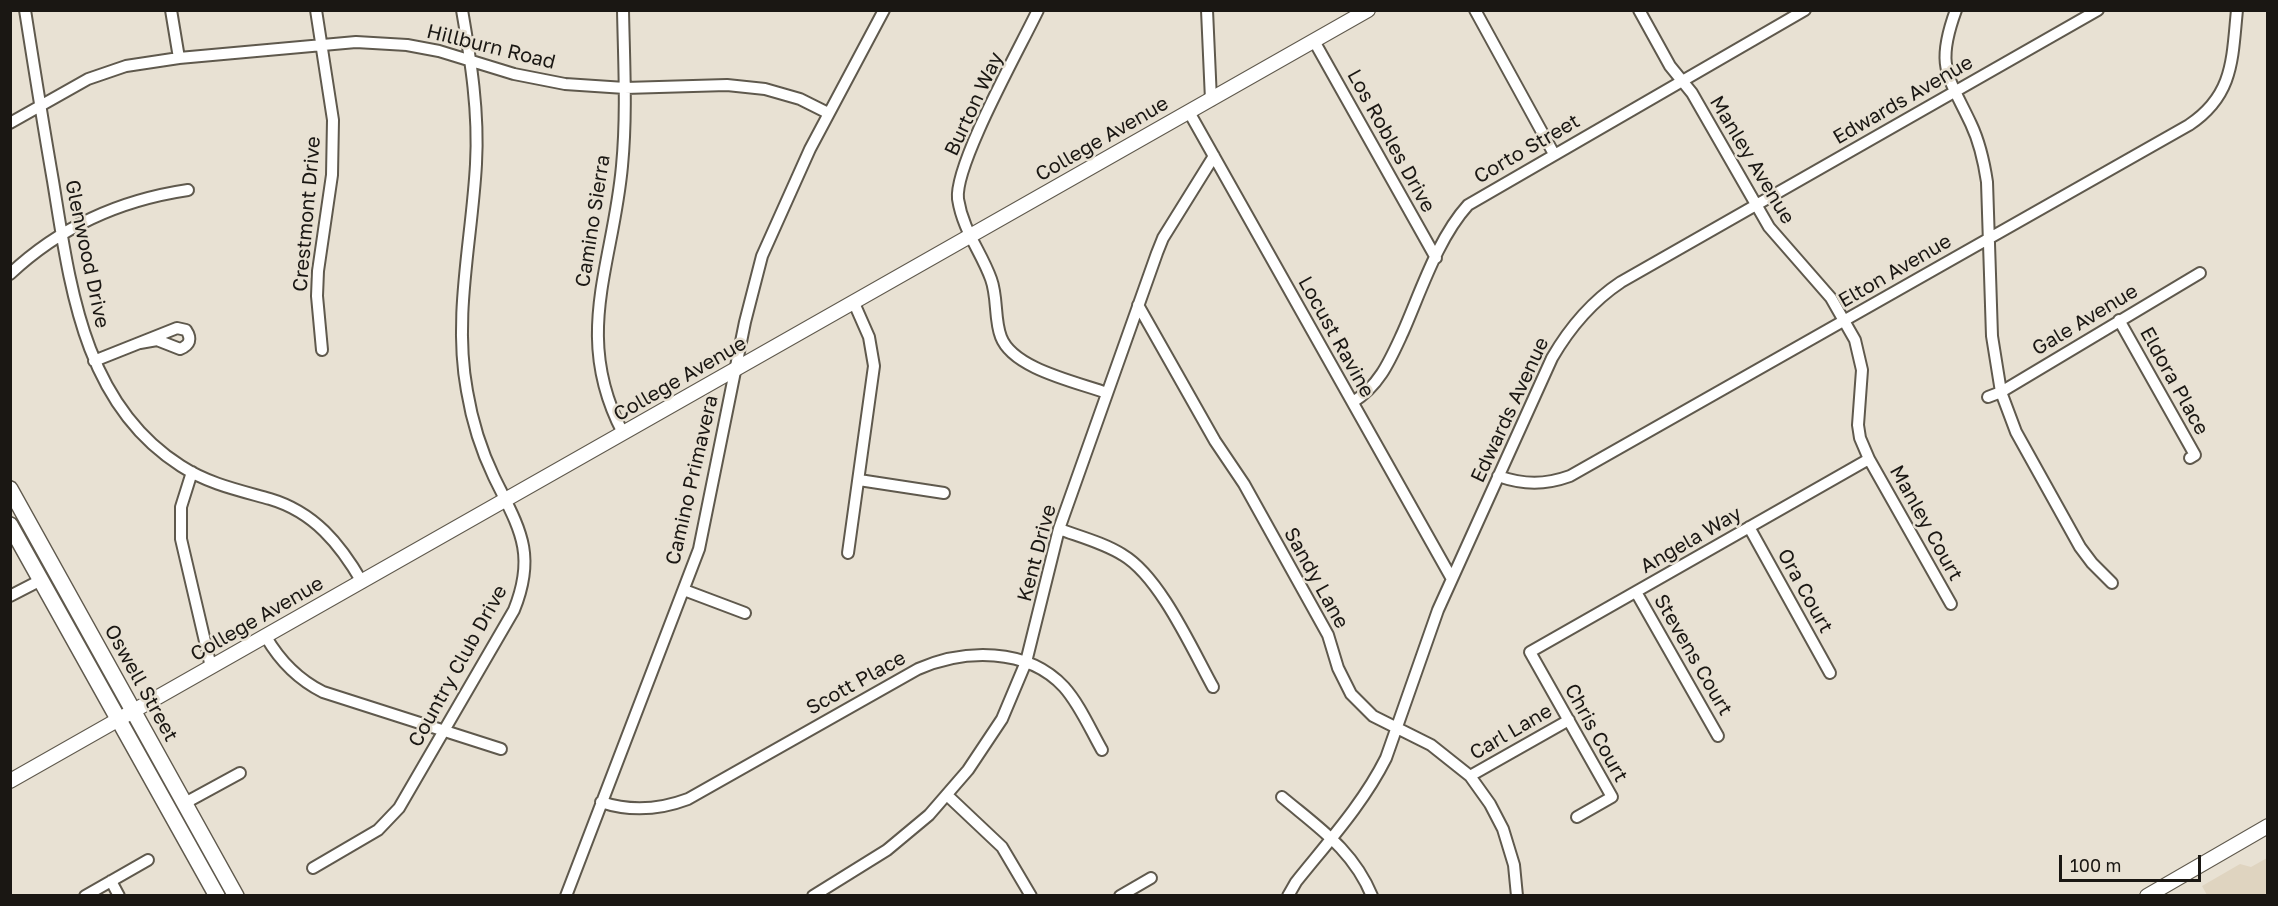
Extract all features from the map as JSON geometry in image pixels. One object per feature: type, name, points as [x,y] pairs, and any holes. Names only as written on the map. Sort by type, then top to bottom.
[{"type":"main road","name":"Oswell Street","points":[[10,489],[236,896]]},
{"type":"main road","name":"Oswell Street","points":[[10,525],[217,896]]},
{"type":"street","name":"Glenwood Drive","points":[[25,10],[61,234],[76,310],[94,361],[115,400],[128,418],[160,451],[192,472],[230,489],[271,500],[304,515],[335,540],[362,582]]},
{"type":"street","points":[[171,10],[179,58]]},
{"type":"street","name":"Crestmont Drive","points":[[316,10],[330,95],[333,150],[332,175],[318,271],[322,350]]},
{"type":"street","name":"Country Club Drive","points":[[313,868],[378,830],[399,808],[514,610],[523,582],[524,548],[516,518],[482,448],[473,420],[463,367],[462,307],[476,163],[475,94],[462,10]]},
{"type":"street","name":"Camino Sierra","points":[[623,10],[625,88],[621,175],[600,294],[597,337],[602,381],[624,434]]},
{"type":"street","name":"Camino Primavera","points":[[566,896],[699,549],[752,289],[762,256],[828,113],[884,10]]},
{"type":"street","name":"Burton Way","points":[[1038,10],[967,156],[958,197],[969,237],[994,288],[998,328],[1006,348],[1029,365],[1107,393]]},
{"type":"street","points":[[1207,10],[1211,100]]},
{"type":"street","name":"College Avenue","points":[[10,781],[1211,100],[1314,41],[1347,16],[1368,10]]},
{"type":"street","points":[[1475,10],[1554,154]]},
{"type":"street","name":"Manley Avenue","points":[[1639,10],[1670,66],[1692,93],[1755,205],[1782,244],[1818,282],[1845,320],[1860,354],[1862,377],[1857,408],[1858,425],[1860,438],[1869,459]]},
{"type":"street","points":[[1956,10],[1948,31],[1946,72],[1953,93],[1971,124],[1984,161],[1987,182],[1992,336],[2001,392],[2016,432],[2080,547],[2112,583]]},
{"type":"street","name":"Edwards Avenue","points":[[1288,896],[1364,798],[1376,779],[1438,610],[1552,358],[1575,322],[1591,305],[1621,282],[2098,10]]},
{"type":"street","name":"Elton Avenue","points":[[1498,476],[1526,483],[1541,483],[1570,476],[2189,125],[2205,113],[2221,94],[2227,81],[2232,65],[2237,10]]},
{"type":"street","name":"Corto Street","points":[[1353,402],[1371,388],[1387,368],[1450,229],[1468,205],[1798,12]]},
{"type":"street","name":"Los Robles Drive","points":[[1314,41],[1436,258]]},
{"type":"street","name":"Hillburn Road","points":[[10,123],[105,72],[147,61],[356,42],[407,45],[470,59],[539,80],[592,87],[744,86],[782,93],[828,113]]},
{"type":"street","name":"Locust Ravine","points":[[1189,112],[1452,579]]},
{"type":"street","name":"Kent Drive","points":[[813,896],[887,850],[922,821],[948,795],[990,738],[1017,688],[1026,662],[1059,529],[1163,238],[1214,156]]},
{"type":"street","points":[[10,274],[40,248],[91,217],[115,207],[188,190]]},
{"type":"street","name":"Gale Avenue","points":[[1988,397],[2001,392],[2200,273]]},
{"type":"street","points":[[848,554],[874,366],[869,337],[854,303]]},
{"type":"street","name":"Sandy Lane","points":[[1138,305],[1215,441],[1244,484],[1328,635],[1338,668],[1351,694],[1373,716],[1431,745],[1470,776],[1490,804],[1503,829],[1514,865],[1517,896]]},
{"type":"street","name":"Eldora Place","points":[[2119,320],[2195,455],[2190,458]]},
{"type":"street","points":[[94,361],[140,343]]},
{"type":"street","name":"Angela Way","points":[[1530,652],[1869,459]]},
{"type":"street","name":"Manley Court","points":[[1869,459],[1951,604]]},
{"type":"street","points":[[192,472],[182,507],[181,539],[211,667]]},
{"type":"street","points":[[859,480],[944,493]]},
{"type":"street","name":"Ora Court","points":[[1749,528],[1830,673]]},
{"type":"street","points":[[1059,529],[1111,548],[1139,567],[1158,590],[1213,687]]},
{"type":"street","points":[[10,596],[41,580]]},
{"type":"street","points":[[684,590],[745,613]]},
{"type":"street","name":"Stevens Court","points":[[1636,592],[1718,736]]},
{"type":"street","points":[[266,636],[286,666],[309,685],[334,697],[501,749]]},
{"type":"street","name":"Chris Court","points":[[1530,652],[1612,797],[1577,817]]},
{"type":"street","name":"Scott Place","points":[[602,802],[640,810],[657,808],[688,799],[909,673],[950,657],[987,655],[1026,662],[1047,673],[1064,687],[1073,699],[1102,750]]},
{"type":"street","name":"Carl Lane","points":[[1470,776],[1569,720]]},
{"type":"street","points":[[184,803],[240,773]]},
{"type":"street","points":[[948,795],[1002,848],[1031,896]]},
{"type":"street","points":[[1282,797],[1331,838],[1356,865],[1372,896]]},
{"type":"street","points":[[2147,896],[2268,826]]},
{"type":"street","points":[[85,896],[148,860]]},
{"type":"street","points":[[1120,896],[1151,878]]},
{"type":"street","points":[[111,881],[119,896]]},
{"type":"shaded area","points":[[2267,858],[2267,895],[2207,895],[2202,886],[2240,864],[2251,867]]}]
